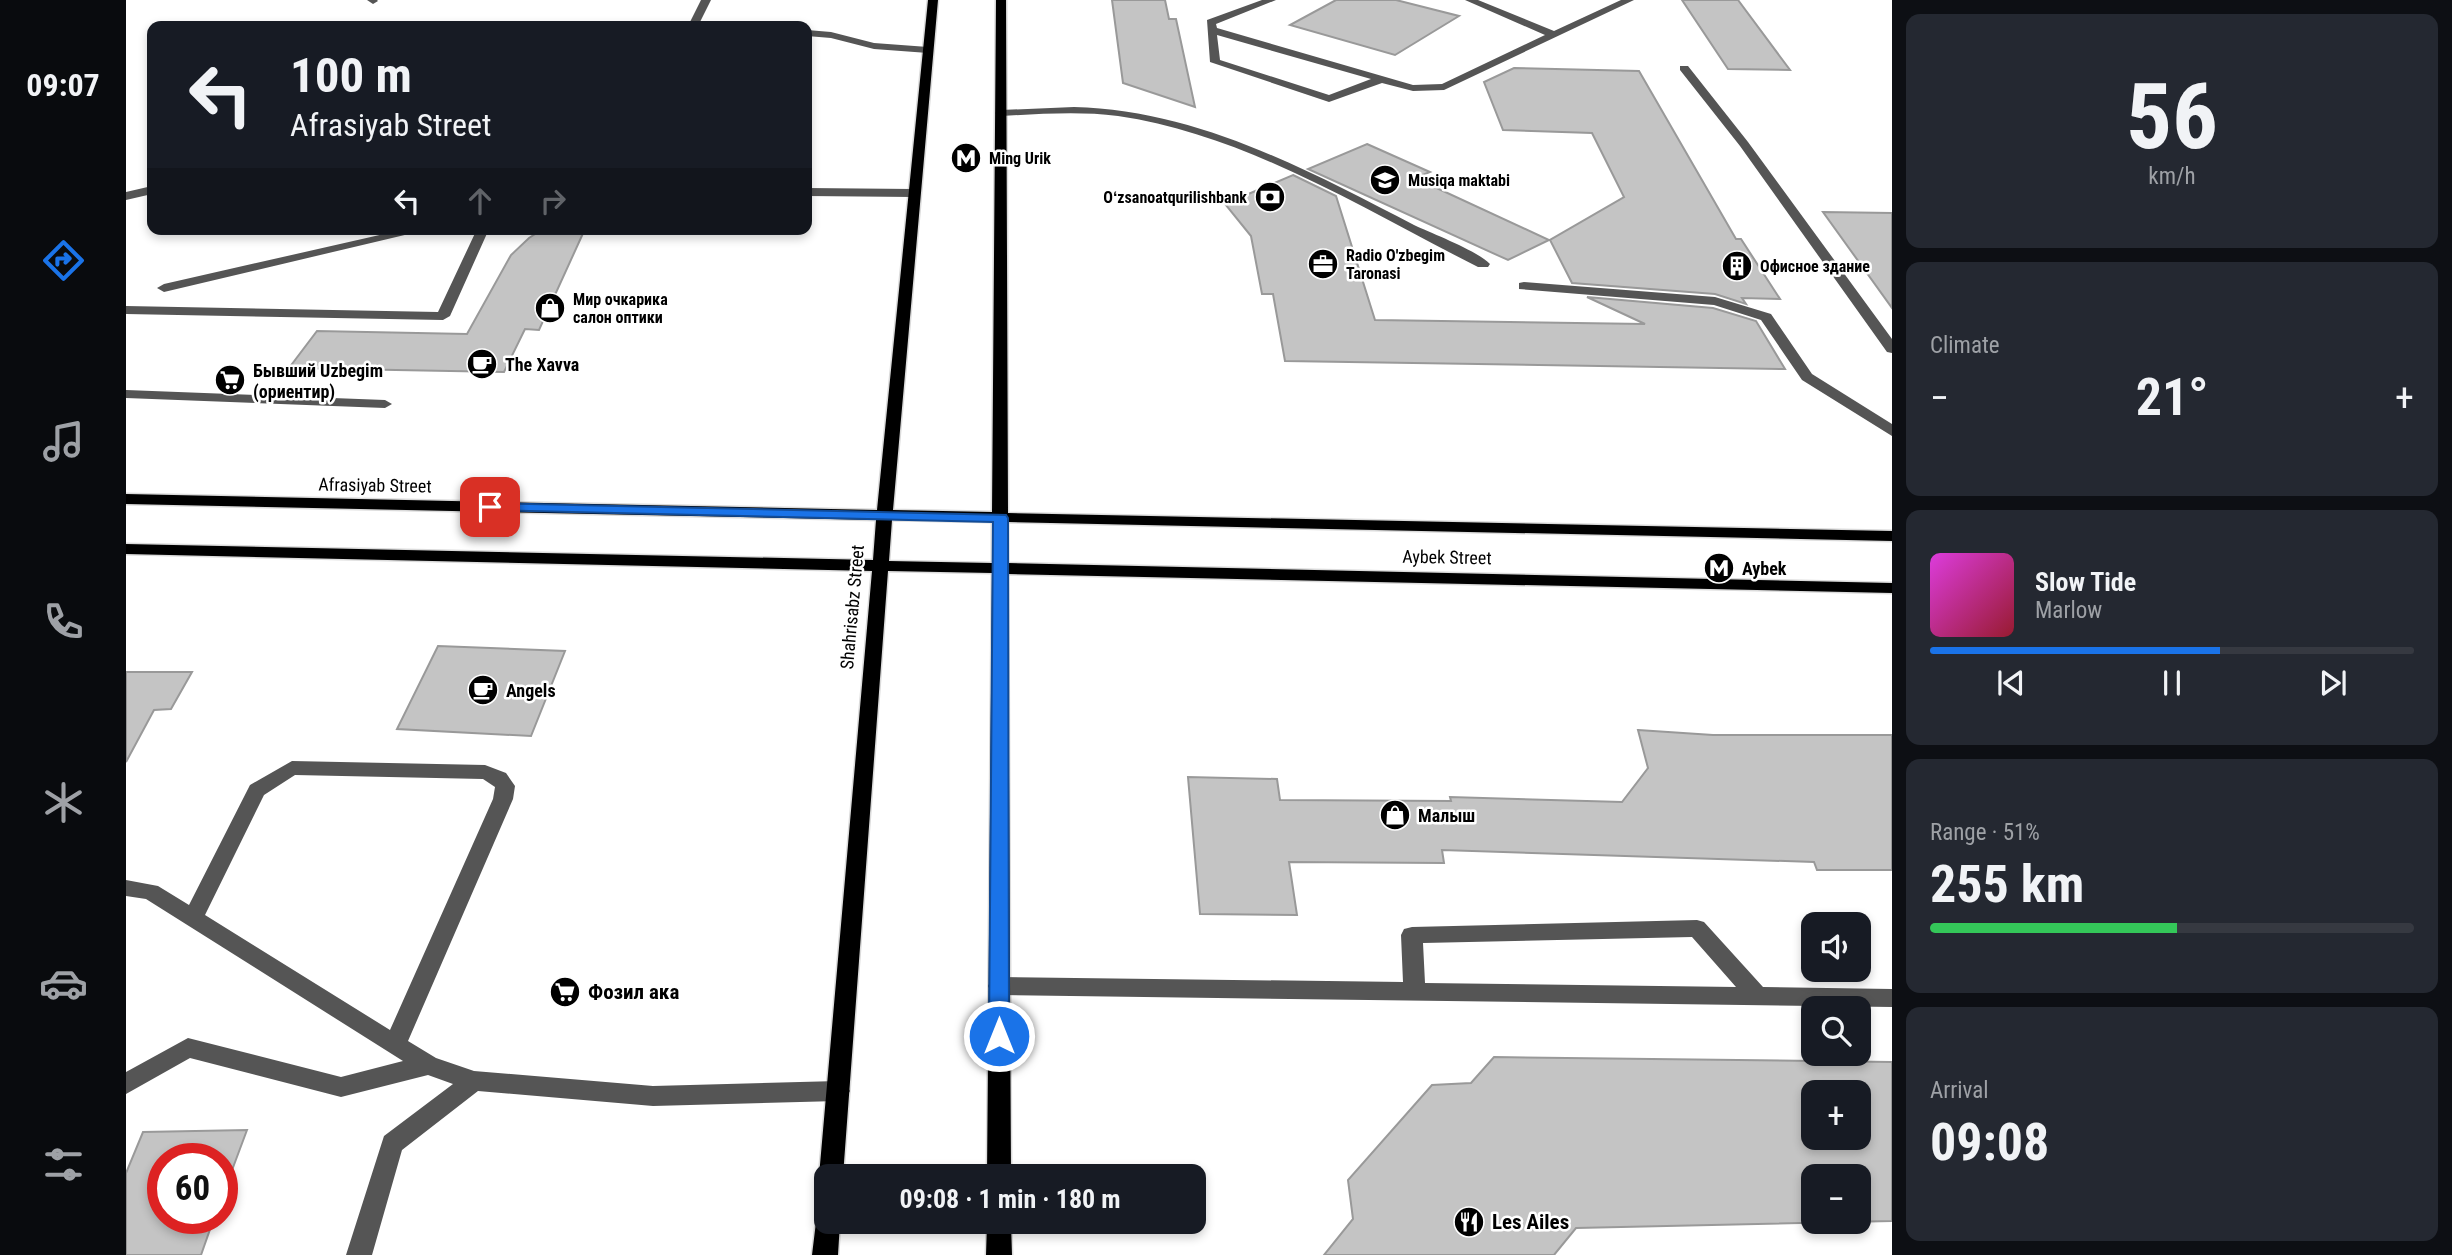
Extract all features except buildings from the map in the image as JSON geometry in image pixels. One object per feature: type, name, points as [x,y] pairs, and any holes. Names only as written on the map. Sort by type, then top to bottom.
[{"type":"main road","name":"Shahrisabz Street","points":[[832,1164],[884,515],[933,0]]},
{"type":"main road","points":[[999,1164],[1001,0]]},
{"type":"main road","name":"Afrasiyab Street","points":[[126,499],[1001,518]]},
{"type":"main road","name":"Aybek Street","points":[[1001,518],[1892,536]]},
{"type":"main road","points":[[126,549],[1000,568]]},
{"type":"main road","name":"Aybek Street","points":[[1000,568],[1892,588]]},
{"type":"main road","points":[[825,1255],[827,1234]]},
{"type":"main road","points":[[999,1234],[999,1255]]},
{"type":"lane","points":[[696,21],[706,0]]},
{"type":"lane","points":[[1271,0],[1211,22],[1215,62],[1329,99],[1382,79]]},
{"type":"lane","points":[[1470,0],[1554,35]]},
{"type":"lane","points":[[1211,30],[1413,88],[1444,87],[1629,0]]},
{"type":"lane","points":[[812,33],[831,35],[874,46],[928,50]]},
{"type":"lane","points":[[1684,68],[1744,144],[1892,349]]},
{"type":"lane","points":[[1001,113],[1071,109],[1118,113],[1157,120],[1246,147],[1483,264]]},
{"type":"lane","points":[[126,196],[147,191]]},
{"type":"lane","points":[[812,192],[913,193]]},
{"type":"lane","points":[[164,288],[398,235]]},
{"type":"lane","points":[[126,310],[443,316],[480,235]]},
{"type":"lane","points":[[1524,286],[1715,301],[1766,317],[1807,377],[1892,431]]},
{"type":"lane","points":[[126,394],[385,404]]},
{"type":"lane","points":[[193,918],[257,790],[271,778],[292,768],[311,766],[485,772],[499,778],[505,786],[503,799],[395,1044]]},
{"type":"lane","points":[[126,888],[151,892],[428,1065],[474,1081],[653,1096],[838,1091]]},
{"type":"lane","points":[[1414,992],[1412,935],[1697,928],[1756,996]]},
{"type":"lane","points":[[999,986],[1892,998]]},
{"type":"lane","points":[[126,1084],[188,1048],[341,1087],[428,1065]]},
{"type":"lane","points":[[359,1255],[392,1144],[474,1081]]},
{"type":"place","name":"Ming Urik","points":[[966,158]]},
{"type":"place","name":"Musiqa maktabi","points":[[1385,180]]},
{"type":"place","name":"Oʻzsanoatqurilishbank","points":[[1270,197]]},
{"type":"place","name":"Radio O'zbegim Taronasi","points":[[1323,264]]},
{"type":"place","name":"Офисное здание","points":[[1737,266]]},
{"type":"place","name":"Мир очкарика салон оптики","points":[[550,308]]},
{"type":"place","name":"The Xavva","points":[[482,364]]},
{"type":"place","name":"Бывший Uzbegim (ориентир)","points":[[230,380]]},
{"type":"place","name":"Aybek","points":[[1719,568]]},
{"type":"place","name":"Angels","points":[[483,690]]},
{"type":"place","name":"Малыш","points":[[1395,815]]},
{"type":"place","name":"Фозил ака","points":[[565,992]]},
{"type":"place","name":"Les Ailes","points":[[1469,1222]]},
{"type":"route","points":[[490,507],[1001,518],[999,1036]]}]
